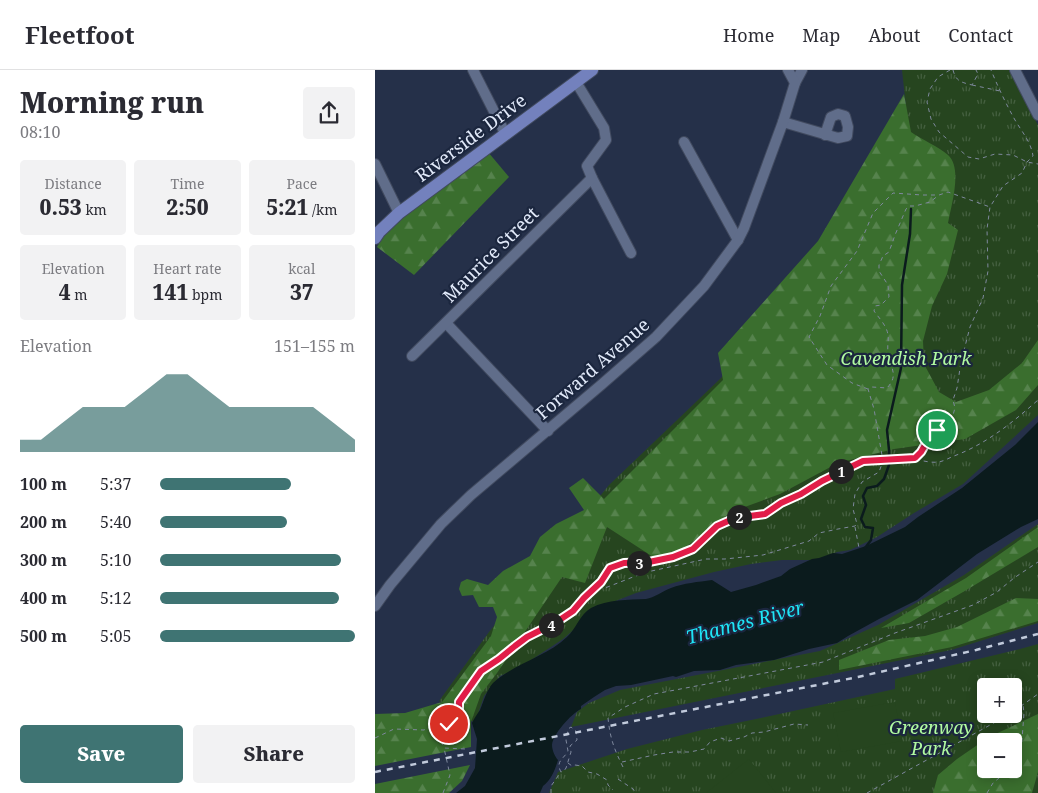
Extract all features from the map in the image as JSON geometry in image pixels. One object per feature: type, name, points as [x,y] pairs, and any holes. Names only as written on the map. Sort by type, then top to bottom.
[{"type":"main road","name":"Riverside Drive","points":[[375,238],[399,213],[592,70]]},
{"type":"street","points":[[473,70],[505,134]]},
{"type":"street","points":[[788,70],[795,83]]},
{"type":"street","name":"Forward Avenue","points":[[375,606],[441,524],[471,495],[657,337],[704,286],[738,240],[744,228],[783,122],[795,83],[802,70]]},
{"type":"street","points":[[1019,72],[1038,115]]},
{"type":"street","points":[[576,82],[604,128],[606,140],[587,166],[631,253]]},
{"type":"street","points":[[783,122],[825,135]]},
{"type":"street","points":[[684,142],[738,240]]},
{"type":"street","points":[[375,164],[399,213]]},
{"type":"street","name":"Maurice Street","points":[[412,356],[592,178]]},
{"type":"street","points":[[446,323],[548,431]]},
{"type":"path","points":[[1000,91],[963,83],[955,78],[951,70],[938,77],[930,89],[927,102],[931,119],[939,132],[968,157],[979,159],[995,154],[1013,155],[1027,162],[1038,164]]},
{"type":"path","points":[[972,85],[978,74],[977,70]]},
{"type":"path","points":[[915,458],[937,430],[948,422],[953,415],[955,408],[953,400],[967,336],[983,298],[988,271],[987,229],[990,207],[1003,186],[1022,173],[1027,162],[1033,156],[1032,148],[1015,120],[991,70]]},
{"type":"path","points":[[939,195],[930,202],[909,206],[889,252],[883,256],[879,265],[879,271],[889,285],[889,297],[881,305],[875,306],[873,311],[889,336],[887,349],[895,377],[887,388],[872,387],[868,389],[852,383],[827,365],[809,337],[821,316],[831,286],[857,251],[873,213],[893,193],[939,195],[948,192],[990,207]]},
{"type":"path","points":[[859,548],[855,526],[857,524],[853,509],[855,494],[862,482],[879,472],[884,460],[868,389]]},
{"type":"path","points":[[430,727],[441,714],[452,712],[481,671],[527,637],[555,623],[573,611],[610,568],[624,563],[649,562],[673,557],[693,549],[717,526],[735,518],[765,514],[781,503],[863,461],[915,458],[924,462],[939,462],[962,453],[991,438],[1038,400]]},
{"type":"path","points":[[598,584],[605,588],[647,572],[706,559],[763,555],[809,541],[819,533],[855,526]]},
{"type":"path","points":[[623,767],[614,749],[608,718],[625,707],[654,694],[823,662],[895,633],[973,605],[997,592],[1038,562]]},
{"type":"path","points":[[1022,740],[1023,705],[1038,694]]},
{"type":"path","points":[[375,738],[394,729],[423,730],[430,727],[445,726],[459,716],[459,702]]},
{"type":"path","points":[[867,793],[994,723]]},
{"type":"path","points":[[621,762],[673,752],[690,752],[704,749],[709,742],[721,738],[729,741],[744,737],[752,732],[764,732],[794,724],[808,726]]},
{"type":"path","points":[[443,793],[450,775],[441,740],[445,726]]},
{"type":"path","points":[[551,793],[551,786],[561,772],[564,771],[571,752],[570,746],[577,740],[576,730],[571,727],[568,729],[566,736],[568,751],[558,764],[561,772]]},
{"type":"path","points":[[444,748],[465,749]]},
{"type":"path","points":[[567,763],[571,766],[575,764],[581,766],[588,772],[597,774],[607,780],[608,785],[613,790]]},
{"type":"path","points":[[987,793],[1000,778]]},
{"type":"path","points":[[618,779],[633,789],[635,793]]},
{"type":"green space","name":"Cavendish Park","points":[[902,70],[1009,70],[1038,125],[1038,415],[963,484],[877,537],[850,550],[837,552],[820,560],[782,560],[751,564],[636,593],[600,607],[563,639],[519,668],[500,676],[484,696],[475,723],[439,701],[489,632],[609,485],[720,379],[785,307],[906,107]]},
{"type":"green space","points":[[904,94],[911,132],[948,155],[955,169],[955,188],[948,223],[958,230],[947,274],[932,306],[923,341],[924,364],[939,392],[956,402],[989,390],[1022,363],[1038,340],[1038,385],[1016,410],[965,439],[894,449],[838,463],[780,494],[731,512],[664,564],[607,527],[585,583],[562,577],[481,694],[471,722],[471,747],[375,766],[375,714],[405,713],[442,702],[491,636],[497,617],[493,607],[479,607],[473,595],[462,596],[459,589],[461,582],[467,579],[488,585],[503,571],[530,556],[540,537],[556,524],[584,510],[569,488],[583,478],[604,499],[723,380],[718,353],[818,241]]},
{"type":"green space","points":[[488,152],[509,177],[414,275],[377,247],[384,235],[406,214]]},
{"type":"green space","points":[[1038,524],[1038,623],[951,650],[571,727],[577,712],[589,703],[620,690],[820,651],[878,625],[964,575]]},
{"type":"green space","points":[[1038,527],[1038,547],[909,623],[881,628],[966,578]]},
{"type":"green space","points":[[1016,598],[1038,599],[1038,621],[952,647],[839,670],[839,660],[889,640],[925,636],[957,627]]},
{"type":"green space","name":"Greenway Park","points":[[1038,644],[1038,793],[549,793],[558,772],[627,749],[702,730],[895,689],[895,679]]},
{"type":"green space","points":[[895,702],[902,741],[841,752],[833,713]]},
{"type":"green space","points":[[1038,714],[1038,772],[1032,793],[933,793],[938,775],[977,745],[977,778],[1022,778],[1022,733],[998,733]]},
{"type":"green space","points":[[749,759],[776,793],[706,793]]},
{"type":"green space","points":[[470,765],[462,781],[449,793],[375,793],[375,784]]},
{"type":"water","name":"Thames River","points":[[1038,422],[1038,519],[1021,527],[977,554],[917,600],[837,643],[809,649],[774,660],[736,665],[720,670],[694,671],[676,677],[616,686],[605,690],[581,706],[581,709],[559,730],[552,745],[558,760],[540,793],[456,793],[465,786],[475,768],[477,739],[472,723],[493,683],[511,670],[559,644],[570,634],[584,614],[591,608],[611,601],[646,599],[676,586],[712,580],[731,592],[781,576],[790,569],[812,559],[833,553],[842,554],[866,546],[905,527],[962,488],[1015,445]]},
{"type":"waterway","points":[[865,548],[871,540],[873,528],[865,527],[861,519],[866,505],[863,496],[867,488],[877,486],[884,479],[889,465],[887,430],[901,368],[902,285],[910,234],[911,209]]},
{"type":"railway","points":[[375,772],[858,677],[1038,634]]},
{"type":"route","points":[[449,724],[459,716],[459,702],[481,671],[527,637],[555,623],[573,611],[601,582],[610,568],[624,563],[649,562],[673,557],[693,549],[717,526],[735,518],[765,514],[781,503],[863,461],[915,458],[937,430]]}]
